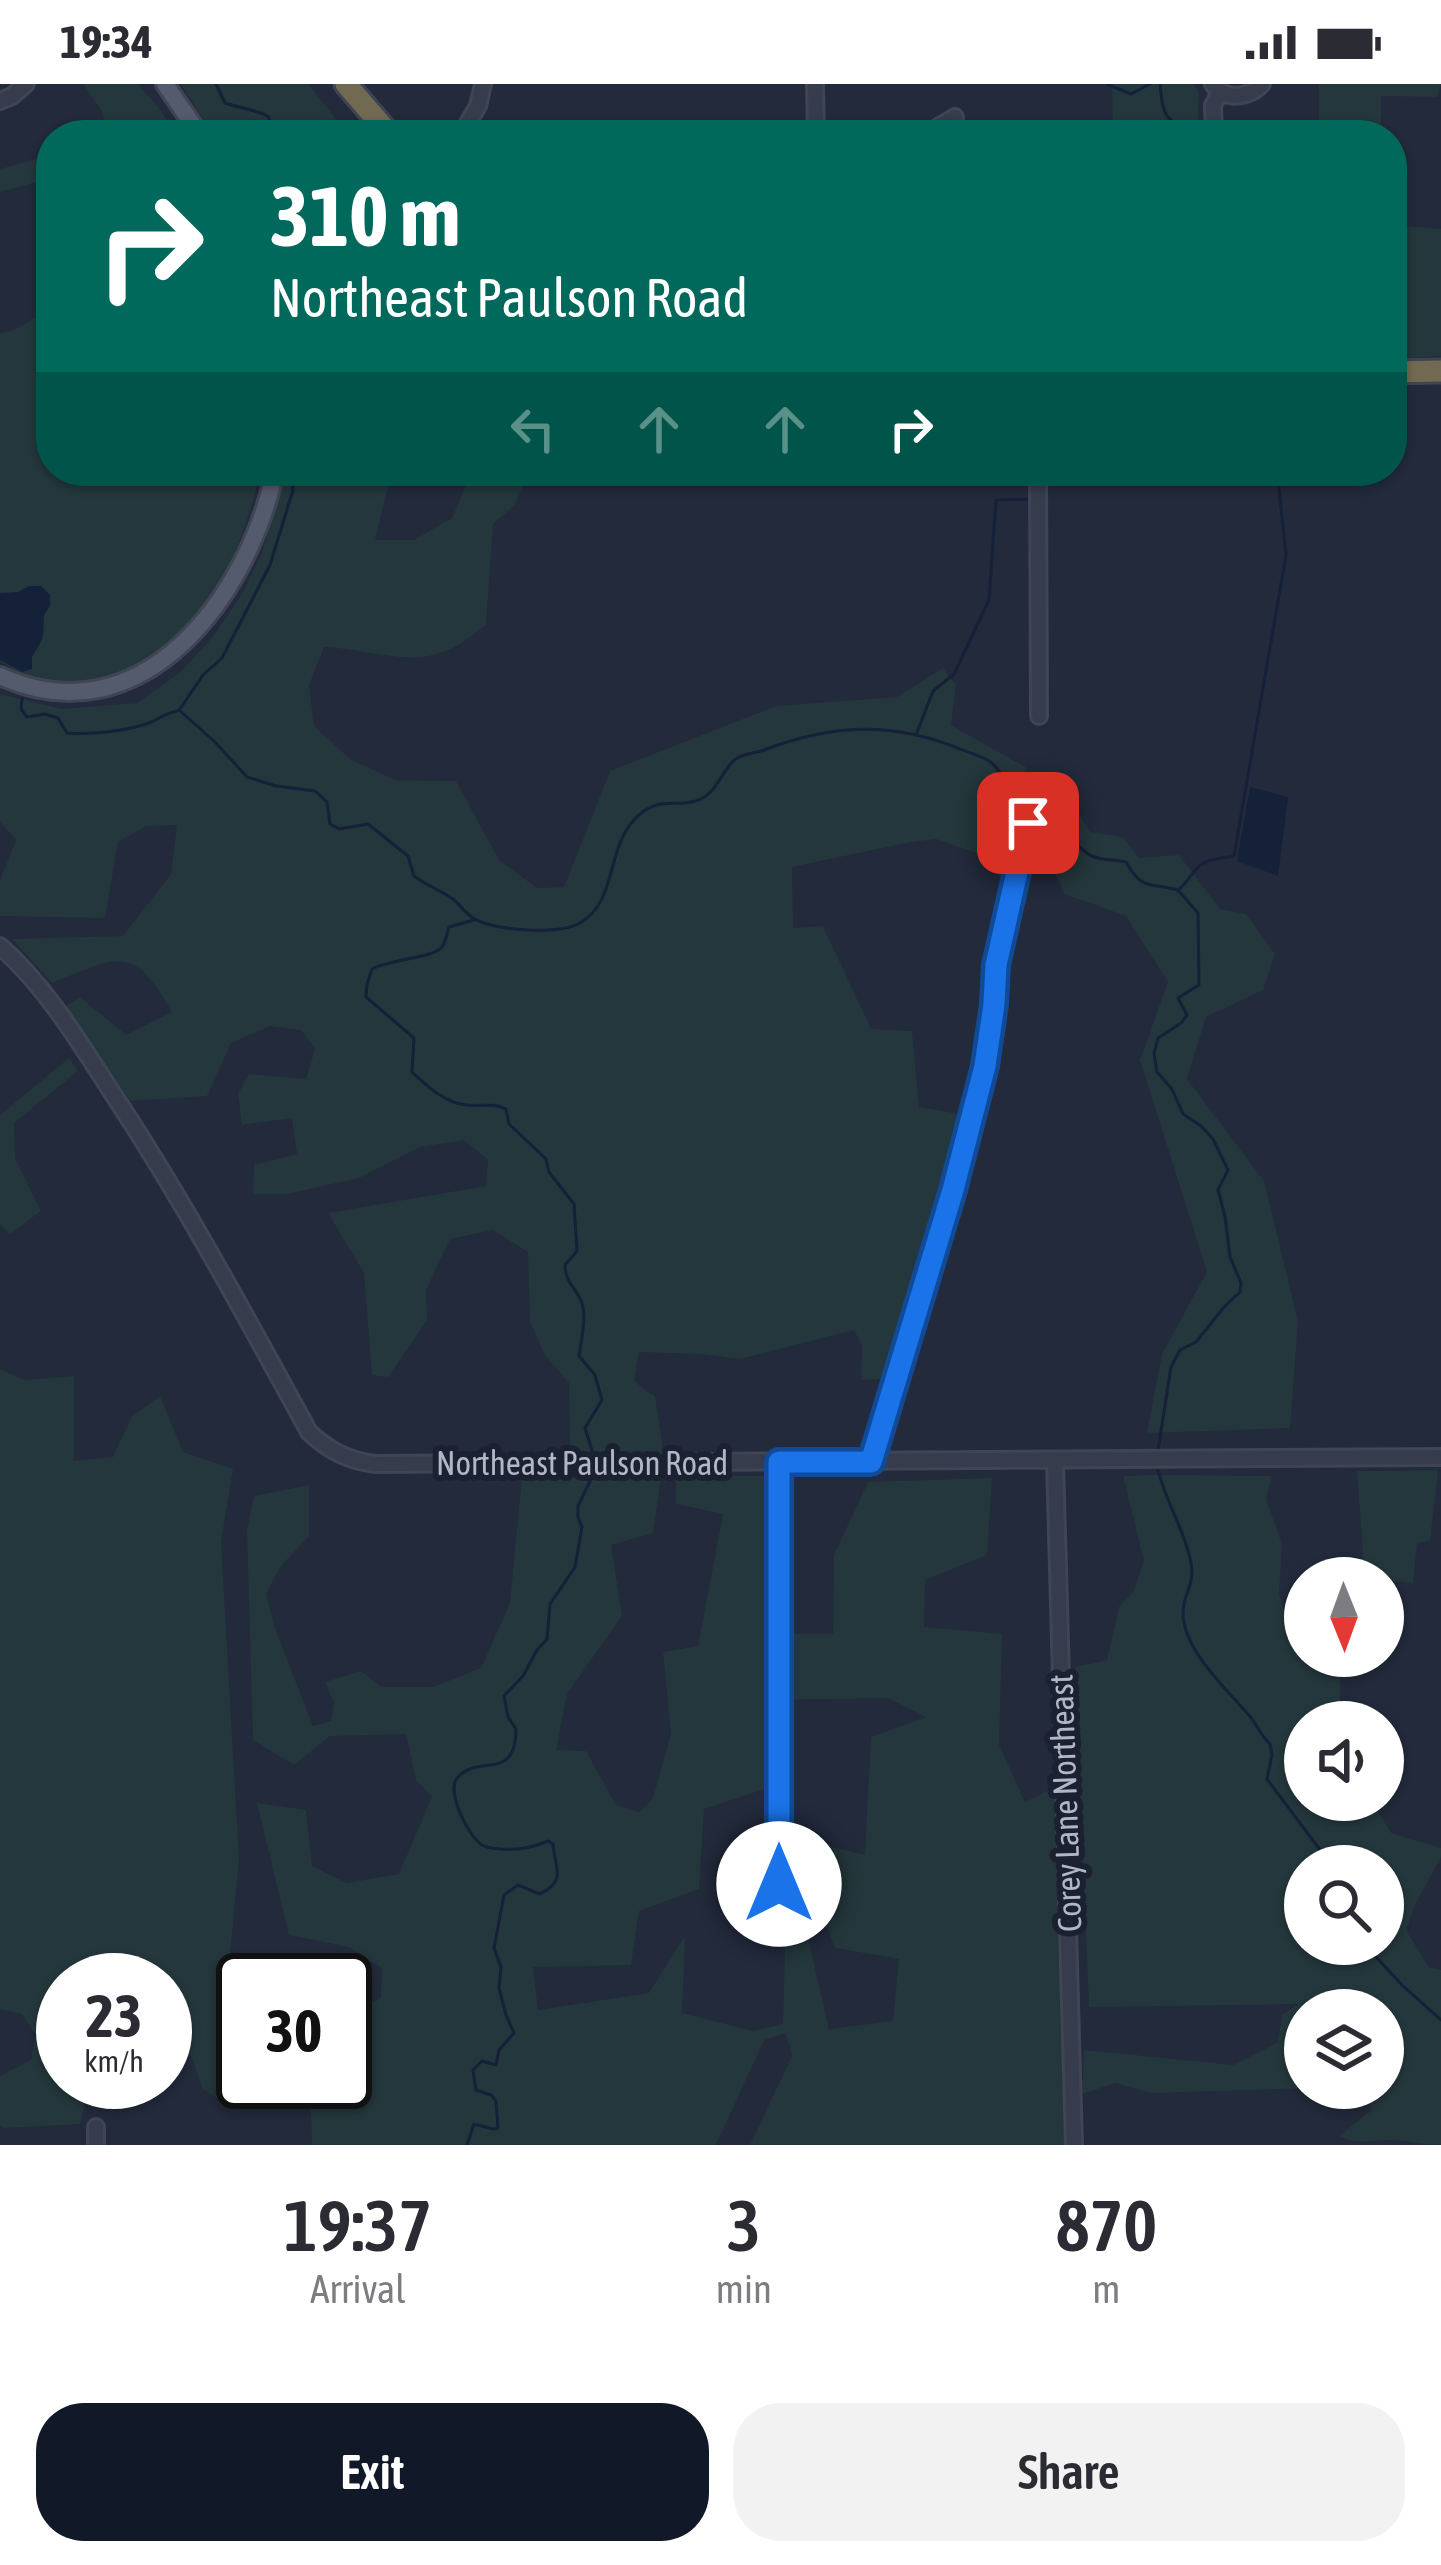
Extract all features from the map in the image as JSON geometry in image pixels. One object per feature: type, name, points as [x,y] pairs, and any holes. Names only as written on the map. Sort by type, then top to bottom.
[{"type":"highway","points":[[346,84],[377,120]]},
{"type":"highway","points":[[1407,372],[1441,371]]},
{"type":"main road","points":[[165,84],[190,120]]},
{"type":"main road","points":[[0,676],[42,691],[78,692],[126,681],[165,658],[205,622],[229,588],[248,554],[271,486]]},
{"type":"street","points":[[0,101],[26,84]]},
{"type":"street","points":[[470,120],[483,84]]},
{"type":"street","points":[[815,84],[816,120]]},
{"type":"street","points":[[1214,120],[1216,88],[1244,95],[1262,84]]},
{"type":"street","points":[[950,120],[955,117]]},
{"type":"street","points":[[1038,486],[1039,716]]},
{"type":"street","points":[[871,1462],[978,1094],[992,1026],[996,965],[1028,823]]},
{"type":"street","name":"Northeast Paulson Road","points":[[0,946],[53,1005],[137,1130],[309,1432],[347,1458],[376,1464],[1441,1457]]},
{"type":"street","name":"Corey Lane Northeast","points":[[1055,1461],[1074,2145]]},
{"type":"street","points":[[779,1462],[780,1899]]},
{"type":"street","points":[[96,2127],[96,2145]]},
{"type":"green space","points":[[83,84],[138,84],[167,120],[104,120]]},
{"type":"green space","points":[[181,84],[308,84],[337,120],[204,120]]},
{"type":"green space","points":[[1112,84],[1194,84],[1199,93],[1198,120],[1113,120]]},
{"type":"green space","points":[[1319,84],[1441,84],[1437,97],[1381,96],[1381,120],[1319,120]]},
{"type":"green space","points":[[36,159],[36,182],[0,192],[0,169]]},
{"type":"green space","points":[[1407,226],[1441,229],[1441,356],[1407,358]]},
{"type":"green space","points":[[36,318],[36,486],[256,486],[237,547],[198,617],[147,659],[88,686],[42,681],[0,661],[0,333]]},
{"type":"green space","points":[[283,486],[388,486],[375,540],[414,540],[452,518],[466,486],[523,486],[514,506],[493,524],[486,625],[456,646],[431,655],[401,657],[324,647],[309,685],[314,726],[350,759],[395,780],[456,781],[499,860],[537,888],[564,887],[610,771],[776,706],[897,697],[943,668],[956,685],[951,725],[1027,768],[1005,884],[982,855],[936,839],[792,867],[793,928],[823,926],[871,1029],[912,1031],[919,1107],[959,1114],[885,1379],[861,1380],[862,1345],[854,1330],[740,1359],[639,1352],[634,1381],[655,1397],[664,1454],[570,1454],[569,1383],[545,1355],[530,1322],[528,1252],[493,1230],[450,1239],[426,1290],[427,1320],[388,1377],[372,1375],[364,1273],[328,1213],[486,1186],[488,1160],[464,1140],[420,1147],[359,1178],[287,1194],[253,1194],[254,1165],[297,1154],[292,1118],[242,1125],[238,1094],[249,1074],[306,1079],[315,1049],[301,1030],[270,1026],[231,1043],[207,1096],[130,1101],[66,1006],[80,997],[126,1035],[172,1012],[158,990],[146,974],[122,962],[108,962],[52,983],[12,939],[123,936],[171,874],[177,825],[146,826],[118,842],[105,918],[0,916],[0,880],[16,840],[0,822],[0,694],[62,709],[137,703],[181,672],[215,634],[261,555]]},
{"type":"green space","points":[[1042,791],[1075,808],[1090,832],[1123,837],[1139,858],[1179,855],[1220,909],[1246,914],[1275,954],[1263,990],[1206,1017],[1187,1079],[1264,1181],[1298,1321],[1290,1428],[1147,1433],[1162,1354],[1207,1272],[1140,1060],[1168,982],[1126,916],[1065,894],[1039,840]]},
{"type":"green space","points":[[69,1058],[78,1071],[14,1123],[15,1158],[41,1211],[10,1234],[0,1224],[0,1115]]},
{"type":"green space","points":[[0,1369],[24,1380],[74,1376],[74,1461],[113,1457],[132,1416],[160,1396],[183,1452],[233,1469],[221,1542],[239,1859],[230,1953],[216,1953],[216,2098],[203,2089],[192,2059],[192,1953],[36,1953],[36,2035],[22,2014],[0,2009]]},
{"type":"green space","points":[[1438,1470],[1430,1541],[1417,1543],[1413,1583],[1404,1582],[1404,1557],[1363,1557],[1357,1471]]},
{"type":"green space","points":[[676,1476],[770,1476],[773,1634],[833,1634],[834,1555],[868,1482],[992,1478],[987,1555],[925,1580],[924,1627],[1002,1634],[999,1745],[1025,1802],[1053,1788],[1066,2145],[750,2145],[792,2056],[786,2033],[764,2040],[716,2145],[312,2145],[311,2109],[372,2109],[372,2002],[381,1998],[382,1968],[372,1962],[372,1953],[289,1935],[257,1803],[306,1810],[312,1866],[347,1883],[399,1874],[432,1797],[416,1780],[406,1734],[330,1736],[294,1765],[253,1740],[247,1531],[254,1496],[309,1485],[309,1536],[281,1566],[266,1594],[313,1726],[331,1721],[334,1703],[325,1682],[361,1671],[382,1687],[433,1687],[481,1668],[510,1603],[522,1477],[661,1478],[653,1533],[611,1545],[622,1616],[567,1694],[556,1750],[586,1751],[616,1805],[639,1812],[653,1798],[671,1734],[663,1652],[698,1646],[723,1514],[676,1504]],"holes":[[[888,1698],[926,1717],[871,1737],[865,1855],[794,1838],[791,1883],[822,1916],[835,1948],[899,1959],[893,2021],[829,2029],[805,1925],[786,1914],[783,2024],[753,2031],[682,2013],[685,1936],[649,1993],[538,2010],[533,1967],[631,1965],[639,1911],[699,1889],[704,1809],[768,1788],[769,1700]]]},
{"type":"green space","points":[[1123,1476],[1272,1476],[1266,1499],[1282,1544],[1279,1594],[1284,1609],[1284,1677],[1340,1677],[1340,1701],[1284,1701],[1284,1821],[1384,1821],[1391,1833],[1441,1848],[1406,1930],[1429,1967],[1441,1970],[1441,2145],[1339,2136],[1372,2109],[1404,2109],[1404,1989],[1284,1989],[1284,2004],[1089,2007],[1075,1667],[1107,1660],[1119,1607],[1133,1592],[1144,1561]]},
{"type":"green space","points":[[1283,2014],[1284,2089],[1152,2093],[1115,2083],[1082,2094],[1084,2050],[1233,2065],[1277,2043]]},
{"type":"green space","points":[[36,2035],[36,2109],[84,2109],[80,2124],[0,2125],[0,2076],[31,2060]]},
{"type":"water","points":[[41,586],[50,595],[50,606],[32,669],[22,672],[0,660],[0,593]]},
{"type":"water","points":[[1250,787],[1288,797],[1278,876],[1237,861]]},
{"type":"waterway","points":[[216,84],[225,103],[269,120]]},
{"type":"waterway","points":[[1107,84],[1131,94],[1150,84]]},
{"type":"waterway","points":[[1160,84],[1171,120]]},
{"type":"waterway","points":[[180,709],[203,675],[222,658],[270,565],[292,486]]},
{"type":"waterway","points":[[916,735],[933,691],[954,674],[989,600],[996,500],[1031,499],[1031,486]]},
{"type":"waterway","points":[[1178,890],[1200,865],[1234,856],[1286,555],[1279,486]]},
{"type":"waterway","points":[[22,699],[21,709],[27,717],[58,718],[67,733],[130,728],[177,711]]},
{"type":"waterway","points":[[179,710],[247,777],[315,791],[327,802],[330,824],[339,829],[368,824],[408,856],[414,876],[453,899],[473,918],[495,926],[542,930],[580,923],[600,902],[625,832],[643,812],[660,804],[701,799],[740,757],[814,735],[862,729],[935,740],[986,759],[1013,795],[1052,811],[1088,854],[1126,862],[1143,882],[1178,890],[1198,913],[1199,985],[1178,998],[1187,1015],[1158,1038],[1154,1054],[1157,1072],[1172,1089],[1183,1114],[1213,1139],[1228,1170],[1218,1190],[1230,1257],[1241,1283],[1240,1292],[1196,1342],[1180,1350],[1171,1367],[1158,1450]]},
{"type":"waterway","points":[[474,920],[449,927],[437,951],[372,969],[366,997],[414,1038],[412,1072],[450,1101],[506,1109],[509,1124],[546,1159],[549,1172],[574,1204],[577,1251],[565,1265],[583,1309],[579,1356],[595,1375],[602,1400],[585,1428],[593,1454]]},
{"type":"waterway","points":[[1158,1470],[1190,1558],[1192,1575],[1183,1613],[1190,1640],[1270,1744],[1267,1779],[1316,1845]]},
{"type":"waterway","points":[[467,2145],[474,2124],[498,2128],[496,2101],[476,2090],[473,2070],[482,2061],[496,2065],[499,2050],[514,2033],[499,1988],[501,1967],[494,1948],[504,1895],[518,1885],[540,1894],[554,1883],[557,1872],[553,1844],[548,1841],[514,1849],[482,1845],[460,1812],[455,1783],[467,1771],[510,1756],[516,1729],[504,1696],[547,1639],[550,1604],[575,1567],[582,1527],[578,1506],[593,1475]]},
{"type":"waterway","points":[[1383,1965],[1441,2020]]},
{"type":"route","points":[[779,1884],[779,1462],[871,1462],[985,1066],[996,965],[1028,823]]}]
